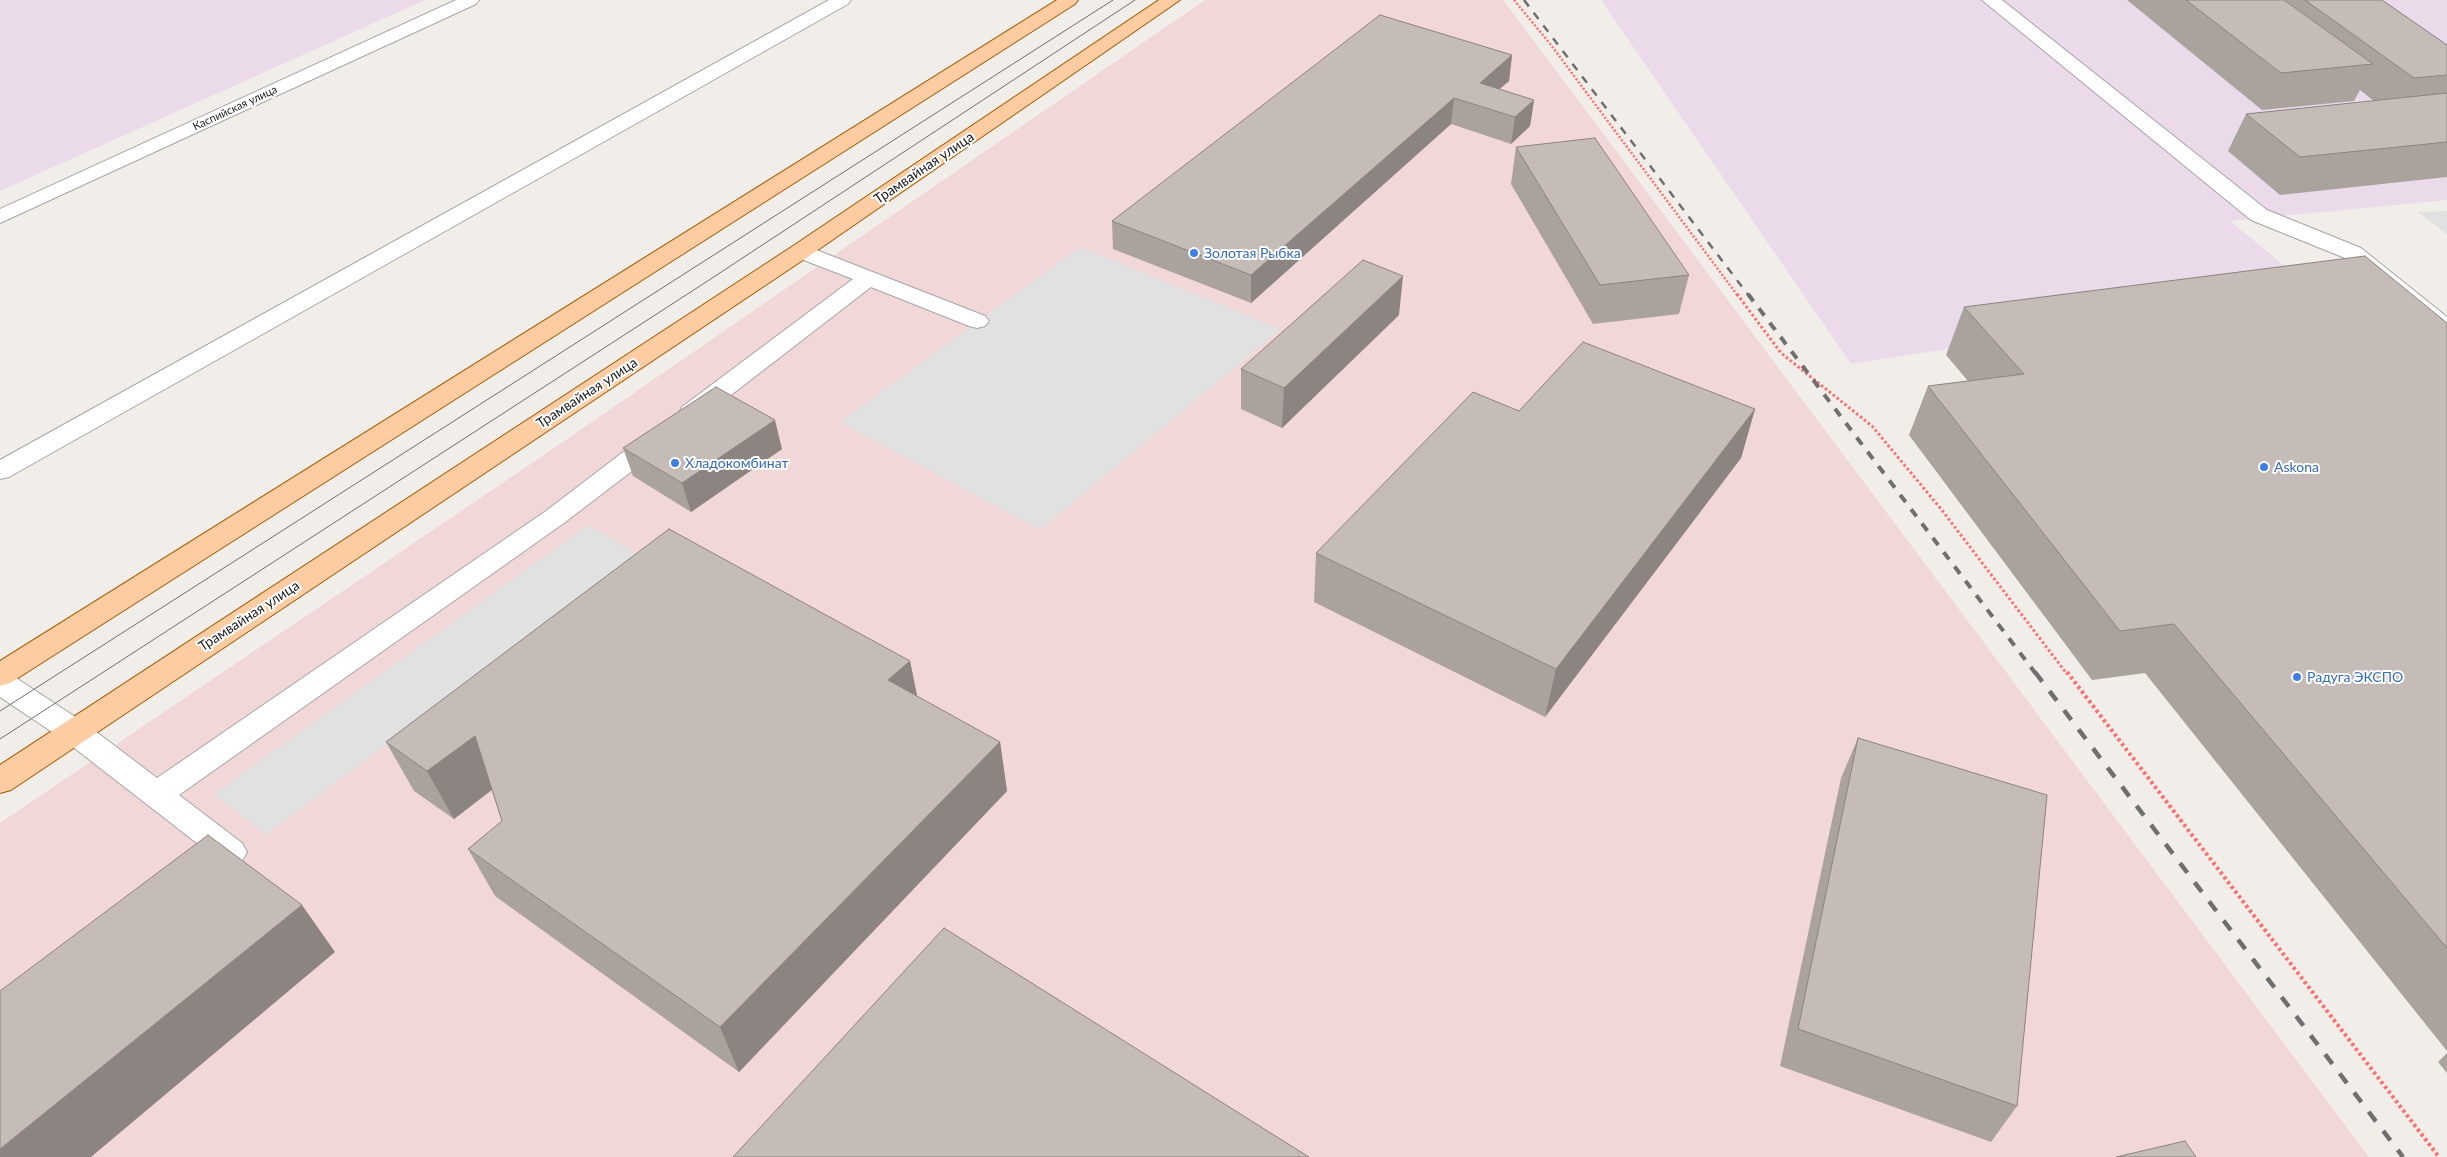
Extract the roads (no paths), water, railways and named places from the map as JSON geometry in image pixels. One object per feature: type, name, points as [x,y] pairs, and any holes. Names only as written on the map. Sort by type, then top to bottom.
[{"type":"main road","points":[[0,675],[1069,0]]},
{"type":"main road","name":"Трамвайная улица","points":[[0,782],[801,251],[1171,0]]},
{"type":"street","name":"Каспийская улица","points":[[0,217],[470,0]]},
{"type":"street","points":[[0,471],[842,0]]},
{"type":"street","points":[[1991,0],[2259,215],[2353,253],[2447,328]]},
{"type":"street","points":[[801,251],[977,321]]},
{"type":"street","points":[[157,794],[554,516],[869,278]]},
{"type":"street","points":[[0,682],[75,732],[231,852]]},
{"type":"tram line","points":[[0,711],[1113,0]]},
{"type":"tram line","points":[[0,739],[703,284],[1135,0]]},
{"type":"railway","points":[[1524,0],[1749,296]]},
{"type":"railway","points":[[1748,294],[2036,674]]},
{"type":"railway","points":[[2035,672],[2403,1157]]},
{"type":"place","name":"Золотая Рыбка","points":[[1194,253]]},
{"type":"place","name":"Хладокомбинат","points":[[675,463]]},
{"type":"place","name":"Askona","points":[[2264,467]]},
{"type":"place","name":"Радуга ЭКСПО","points":[[2297,677]]}]
